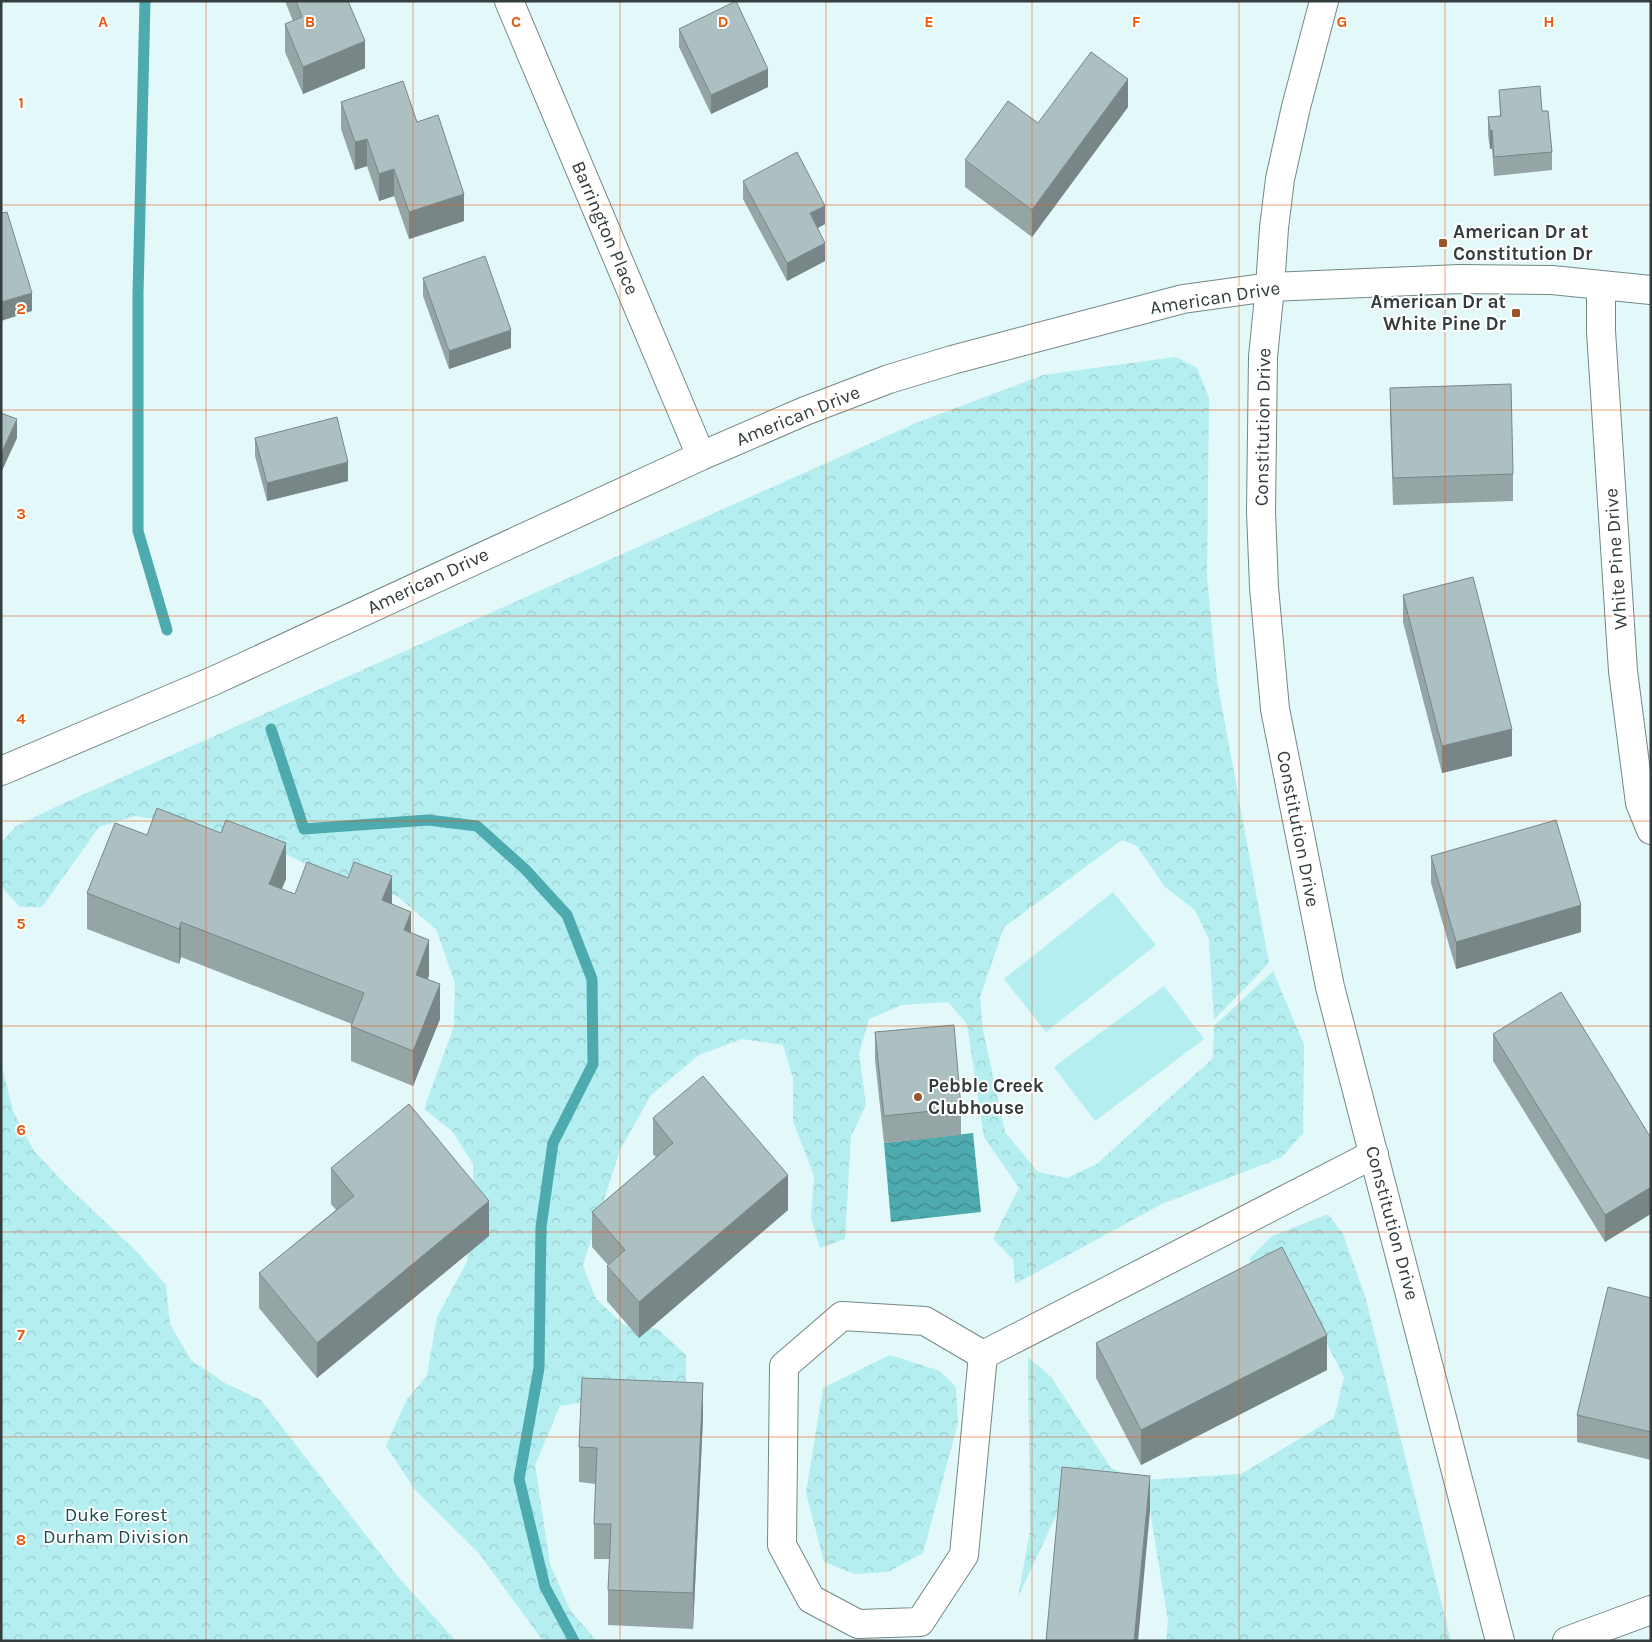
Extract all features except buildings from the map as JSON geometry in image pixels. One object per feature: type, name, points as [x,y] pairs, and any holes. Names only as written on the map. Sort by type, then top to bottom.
[{"type":"street","name":"Barrington Place","points":[[509,1],[701,456]]},
{"type":"street","name":"Constitution Drive","points":[[1324,1],[1296,107],[1280,179],[1263,357],[1261,512],[1264,587],[1275,709],[1330,987],[1500,1641]]},
{"type":"street","name":"American Drive","points":[[1,771],[213,681],[701,456],[805,411],[880,382],[952,360],[1183,299],[1270,287],[1460,279],[1552,280],[1651,290]]},
{"type":"street","name":"White Pine Drive","points":[[1601,285],[1601,331],[1623,671],[1640,803],[1651,830]]},
{"type":"street","points":[[983,1355],[1374,1154]]},
{"type":"street","points":[[842,1316],[925,1320],[983,1355],[964,1555],[920,1622],[858,1624],[811,1599],[782,1545],[784,1366],[842,1316]]},
{"type":"street","points":[[1567,1641],[1651,1610]]},
{"type":"green space","points":[[1176,357],[1197,368],[1209,398],[1207,577],[1217,680],[1269,963],[1214,1020],[1209,940],[1195,910],[1165,887],[1137,846],[1122,840],[1004,927],[980,997],[983,1030],[1005,1132],[1038,1172],[1067,1178],[1097,1164],[1213,1058],[1214,1026],[1273,971],[1304,1045],[1303,1133],[1282,1157],[1162,1204],[1015,1284],[1013,1259],[993,1239],[1019,1188],[984,1137],[967,1024],[948,1002],[902,1005],[869,1019],[859,1053],[866,1105],[851,1136],[845,1239],[820,1248],[811,1218],[814,1176],[793,1121],[793,1078],[783,1045],[742,1039],[699,1055],[651,1095],[620,1150],[583,1265],[596,1299],[624,1325],[658,1329],[686,1355],[686,1385],[560,1406],[535,1465],[550,1564],[570,1610],[597,1641],[543,1641],[478,1552],[415,1490],[386,1446],[406,1401],[427,1375],[437,1317],[467,1262],[473,1201],[473,1164],[452,1131],[424,1109],[454,1026],[455,983],[436,929],[397,896],[322,872],[263,843],[193,824],[135,816],[99,827],[42,907],[20,907],[1,886],[1,843],[15,827],[51,809],[916,423],[1043,375]]},
{"type":"green space","points":[[1113,892],[1156,945],[1046,1032],[1004,979]]},
{"type":"green space","points":[[1164,986],[1204,1039],[1095,1121],[1054,1067]]},
{"type":"green space","name":"Duke Forest Durham Division","points":[[1,1062],[13,1111],[34,1151],[65,1184],[136,1251],[166,1285],[170,1324],[191,1360],[225,1383],[261,1400],[399,1578],[456,1641],[1,1641]]},
{"type":"green space","points":[[1328,1214],[1343,1234],[1365,1296],[1451,1641],[1166,1641],[1168,1621],[1150,1511],[1103,1484],[1062,1503],[1018,1597],[1030,1531],[1028,1357],[1051,1377],[1111,1468],[1142,1480],[1241,1474],[1334,1418],[1344,1377],[1320,1330],[1251,1279],[1250,1258],[1272,1236]]},
{"type":"green space","points":[[890,1355],[940,1371],[956,1387],[958,1423],[923,1553],[888,1572],[855,1574],[824,1562],[806,1493],[823,1388]]},
{"type":"water","points":[[973,1133],[981,1212],[891,1222],[884,1143]]},
{"type":"waterway","points":[[145,1],[138,294],[138,531],[167,630]]},
{"type":"waterway","points":[[271,729],[304,829],[428,820],[477,826],[525,869],[567,915],[592,979],[593,1064],[553,1143],[541,1227],[539,1368],[519,1479],[545,1587],[574,1641]]},
{"type":"place","name":"American Dr at Constitution Dr","points":[[1443,243]]},
{"type":"place","name":"American Dr at White Pine Dr","points":[[1516,313]]},
{"type":"place","name":"Pebble Creek Clubhouse","points":[[918,1097]]}]
